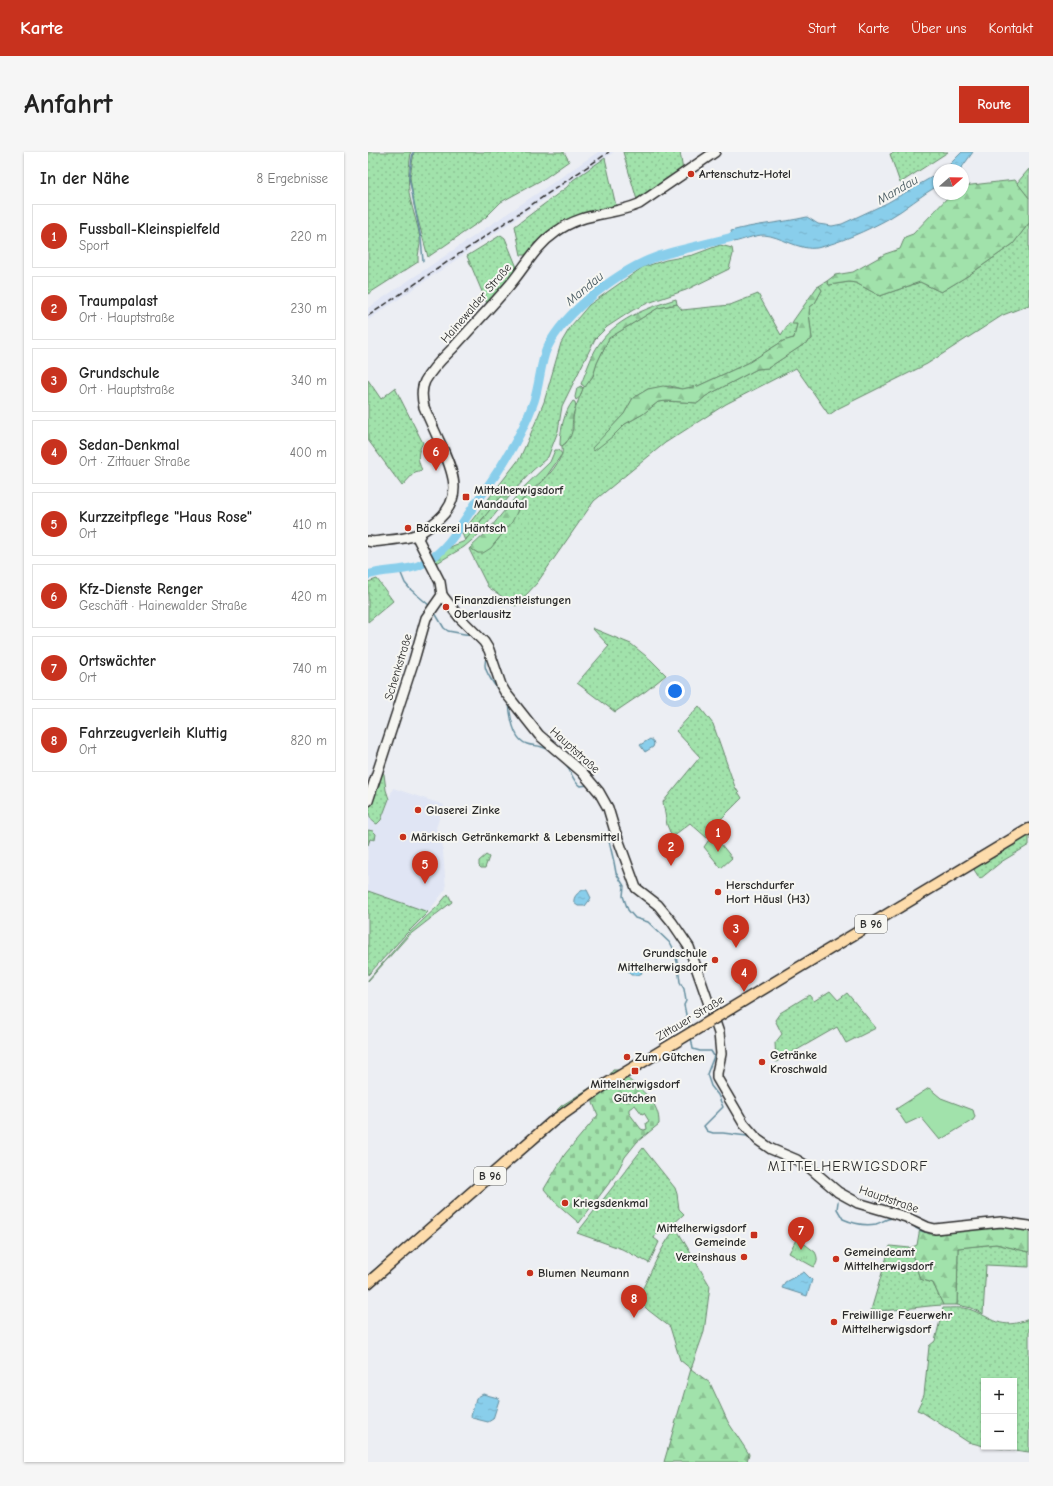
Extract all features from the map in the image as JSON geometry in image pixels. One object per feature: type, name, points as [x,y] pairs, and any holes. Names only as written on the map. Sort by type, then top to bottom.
[{"type":"main road","name":"Zittauer Straße","points":[[368,1284],[405,1250],[569,1109],[603,1086],[1029,829]]},
{"type":"street","name":"Hainewalder Straße","points":[[420,537],[447,511],[452,500],[454,487],[452,469],[423,403],[423,387],[431,372],[509,287],[534,252],[550,236],[583,218],[625,209],[639,204],[715,152]]},
{"type":"street","points":[[368,541],[420,537],[440,582],[442,595]]},
{"type":"street","name":"Schenkstraße","points":[[368,801],[414,660],[426,618],[442,595]]},
{"type":"street","name":"Hauptstraße","points":[[442,595],[460,618],[484,642],[489,650],[504,692],[539,735],[582,772],[592,782],[605,801],[636,888],[658,905],[672,922],[689,948],[719,1033],[721,1054],[716,1073],[717,1078],[748,1130],[767,1146],[797,1160],[810,1168],[844,1196],[868,1207],[906,1217],[931,1229],[1001,1222],[1029,1226]]},
{"type":"shaded area","points":[[598,152],[614,152],[368,320],[368,308]]},
{"type":"shaded area","points":[[393,788],[444,805],[436,828],[442,839],[446,889],[428,912],[368,891],[368,845],[373,831],[368,830],[368,812],[369,810],[371,819],[380,823]]},
{"type":"green space","points":[[368,152],[411,152],[409,192],[420,241],[418,262],[368,294]]},
{"type":"green space","points":[[414,152],[564,152],[569,161],[545,178],[501,202],[485,218],[428,257],[414,205],[410,177]]},
{"type":"green space","points":[[623,152],[680,152],[683,171],[637,200]]},
{"type":"green space","points":[[896,152],[948,152],[900,183],[890,154]]},
{"type":"green space","points":[[605,158],[616,206],[593,211],[568,220],[542,236],[538,242],[534,243],[527,255],[521,255],[515,226],[567,187],[573,180]]},
{"type":"green space","points":[[1029,169],[1029,198],[1017,183]]},
{"type":"green space","points":[[1015,180],[1029,198],[1029,223],[1013,244],[969,275],[941,292],[920,282],[880,296],[856,283],[849,282],[829,285],[827,281],[835,275],[853,272],[885,254],[900,249],[905,237],[913,234],[945,200],[969,200],[969,185]]},
{"type":"green space","points":[[1029,223],[1029,305],[1003,315],[927,364],[839,408],[829,415],[796,368],[726,404],[665,443],[594,501],[537,583],[516,606],[488,587],[469,549],[470,548],[478,553],[497,541],[517,512],[519,503],[554,469],[562,454],[562,446],[566,443],[573,429],[574,412],[583,388],[593,376],[597,363],[609,338],[658,308],[677,304],[682,310],[730,305],[758,294],[781,335],[789,323],[797,324],[794,338],[783,341],[748,363],[698,386],[682,389],[670,386],[648,389],[633,398],[624,414],[612,427],[613,436],[625,424],[643,414],[658,402],[667,401],[698,403],[706,396],[757,369],[768,368],[812,339],[809,313],[810,307],[815,303],[822,290],[819,286],[827,281],[829,285],[849,282],[856,283],[880,296],[920,282],[941,292],[969,275],[1013,244]]},
{"type":"green space","points":[[501,235],[505,238],[518,270],[488,306],[467,256]]},
{"type":"green space","points":[[720,245],[732,248],[733,254],[729,269],[686,290],[648,303],[633,310],[607,327],[595,339],[562,406],[558,431],[548,457],[532,471],[514,491],[512,489],[483,518],[465,541],[462,533],[520,458],[544,402],[561,343],[571,326],[589,305],[643,267],[666,260],[693,255]]},
{"type":"green space","points":[[819,286],[822,290],[815,303],[810,307],[809,313],[812,339],[768,368],[757,369],[706,396],[698,403],[667,401],[658,402],[643,414],[625,424],[594,451],[592,448],[624,414],[633,398],[648,389],[663,386],[682,389],[698,386],[748,363],[783,341],[794,338],[797,324],[792,324],[793,321]]},
{"type":"green space","points":[[676,299],[677,304],[658,308],[609,338],[597,363],[593,376],[585,387],[581,384],[595,350],[609,332],[626,319],[646,309]]},
{"type":"green space","points":[[368,380],[381,399],[395,388],[423,443],[418,456],[422,470],[415,472],[402,486],[368,440]]},
{"type":"green space","points":[[581,386],[583,388],[580,397],[576,400],[575,397],[577,388]]},
{"type":"green space","points":[[573,401],[575,402],[576,406],[573,415],[572,433],[569,439],[562,446],[560,445],[560,440],[563,422]]},
{"type":"green space","points":[[555,450],[559,450],[562,454],[546,477],[519,503],[517,512],[512,522],[491,548],[483,553],[478,553],[470,548],[487,532],[523,488],[550,462]]},
{"type":"green space","points":[[512,489],[514,491],[478,535],[464,547],[437,563],[435,560],[450,547],[465,541],[497,501],[508,490]]},
{"type":"green space","points":[[377,579],[393,601],[368,622],[368,582]]},
{"type":"green space","points":[[592,628],[631,644],[651,660],[666,675],[646,691],[615,712],[577,683],[609,646]]},
{"type":"green space","points":[[699,706],[713,724],[735,787],[742,798],[711,829],[707,838],[690,823],[672,837],[667,825],[663,802],[700,757],[676,731]]},
{"type":"green space","points":[[381,770],[384,774],[389,799],[381,820],[377,824],[372,821],[370,817],[369,807]]},
{"type":"green space","points":[[368,830],[373,831],[376,834],[375,840],[370,839],[368,845]]},
{"type":"green space","points":[[713,834],[732,858],[721,868],[704,847]]},
{"type":"green space","points":[[1029,834],[1029,845],[1001,862],[980,879],[971,865]]},
{"type":"green space","points":[[486,855],[489,857],[485,868],[481,868],[479,866],[479,861]]},
{"type":"green space","points":[[368,891],[428,912],[368,975]]},
{"type":"green space","points":[[448,894],[452,902],[408,936],[368,981],[407,935],[438,906]]},
{"type":"green space","points":[[830,991],[838,1000],[847,993],[876,1028],[846,1043],[837,1027],[776,1062],[775,1043],[782,1034],[775,1020],[780,1013],[809,995],[814,1001]]},
{"type":"green space","points":[[613,1070],[618,1070],[618,1073],[368,1279],[368,1275],[540,1127],[561,1106],[609,1076]]},
{"type":"green space","points":[[626,1077],[653,1103],[658,1116],[659,1124],[637,1142],[625,1157],[616,1174],[579,1223],[555,1202],[544,1189],[565,1154],[598,1115],[593,1099]],"holes":[[[635,1105],[642,1114],[644,1113],[649,1121],[646,1123],[647,1129],[644,1130],[641,1129],[629,1113],[629,1109]]]},
{"type":"green space","points":[[929,1088],[941,1098],[973,1110],[975,1117],[973,1120],[940,1140],[921,1117],[906,1124],[896,1109]]},
{"type":"green space","points":[[643,1148],[675,1188],[679,1209],[684,1214],[669,1228],[661,1226],[654,1238],[659,1242],[649,1263],[622,1249],[577,1233]]},
{"type":"green space","points":[[994,1225],[1029,1229],[1029,1252],[996,1244],[958,1248],[957,1305],[943,1305],[933,1283],[920,1279],[910,1248],[917,1245],[920,1228],[929,1234],[939,1234]]},
{"type":"green space","points":[[676,1228],[710,1286],[704,1332],[691,1369],[680,1360],[670,1327],[648,1310],[637,1299],[659,1254]]},
{"type":"green space","points":[[797,1238],[815,1252],[817,1260],[814,1267],[789,1253]]},
{"type":"green space","points":[[996,1244],[1029,1252],[1029,1267],[986,1265],[983,1314],[972,1308],[957,1305],[958,1248]]},
{"type":"green space","points":[[890,1246],[910,1248],[920,1279],[933,1283],[943,1305],[889,1310],[871,1310]]},
{"type":"green space","points":[[943,1308],[969,1309],[998,1322],[1011,1324],[1029,1319],[1029,1452],[1014,1450],[1017,1450],[1017,1378],[981,1378],[981,1445],[968,1442],[917,1410],[924,1395],[929,1346],[935,1341]]},
{"type":"green space","points":[[691,1369],[710,1383],[728,1422],[749,1454],[747,1461],[664,1462]]},
{"type":"water","points":[[962,152],[973,152],[964,164],[950,164]]},
{"type":"water","points":[[933,176],[933,189],[901,211],[853,236],[817,248],[804,247],[764,235],[734,242],[731,231],[807,217],[818,224],[832,226],[842,224],[887,203]]},
{"type":"water","points":[[650,739],[653,741],[653,747],[645,752],[640,745]]},
{"type":"water","points":[[583,890],[587,890],[591,898],[585,906],[578,906],[574,903],[574,899],[577,894]]},
{"type":"water","points":[[631,966],[639,968],[642,973],[638,975],[631,975],[628,968]]},
{"type":"water","points":[[804,1272],[812,1280],[807,1296],[782,1288],[785,1282]]},
{"type":"water","points":[[483,1394],[498,1398],[499,1400],[493,1419],[488,1422],[472,1418],[471,1416],[476,1398]]},
{"type":"waterway","points":[[413,152],[409,177],[421,239],[423,261]]},
{"type":"waterway","name":"Mandau","points":[[368,575],[412,568],[426,562],[442,550],[449,542],[494,477],[517,440],[534,401],[547,348],[555,334],[580,306],[612,281],[644,262],[659,256],[744,234]]},
{"type":"waterway","points":[[400,571],[405,583],[410,589],[430,606]]},
{"type":"waterway","points":[[435,613],[444,628],[448,631],[470,635],[473,637]]},
{"type":"waterway","points":[[487,655],[485,665],[487,671],[493,683],[500,691]]},
{"type":"waterway","points":[[509,703],[513,726],[518,738],[522,742],[529,745],[538,746],[551,751],[565,763],[577,784],[580,786],[589,785]]},
{"type":"waterway","points":[[610,829],[609,841],[616,873],[624,886],[623,896],[628,910],[635,918],[648,922],[671,944],[675,952],[680,982],[684,989],[686,1001],[684,1005],[689,1029]]},
{"type":"waterway","points":[[691,1037],[693,1049],[700,1051],[711,1051],[714,1056],[707,1074],[711,1086],[718,1095],[723,1107],[704,1126],[707,1131],[713,1133],[747,1136],[752,1139]]},
{"type":"waterway","points":[[838,1202],[837,1209],[843,1219],[850,1222],[872,1225],[894,1218]]},
{"type":"waterway","points":[[911,1224],[921,1231],[934,1233]]},
{"type":"waterway","points":[[972,1230],[992,1227]]},
{"type":"railway","points":[[368,316],[609,152]]},
{"type":"place","name":"Artenschutz-Hotel","points":[[691,174]]},
{"type":"place","name":"Kfz-Dienste Renger","points":[[436,471]]},
{"type":"place","name":"Mittelherwigsdorf Mandautal","points":[[466,497]]},
{"type":"place","name":"Bäckerei Häntsch","points":[[408,528]]},
{"type":"place","name":"Finanzdienstleistungen Oberlausitz","points":[[446,607]]},
{"type":"place","name":"Glaserei Zinke","points":[[418,810]]},
{"type":"place","name":"Märkisch Getränkemarkt & Lebensmittel","points":[[403,837]]},
{"type":"place","name":"Fussball-Kleinspielfeld","points":[[718,852]]},
{"type":"place","name":"Traumpalast","points":[[671,866]]},
{"type":"place","name":"Kurzzeitpflege \"Haus Rose\"","points":[[425,884]]},
{"type":"place","name":"Herschdurfer Hort Häusl (H3)","points":[[718,892]]},
{"type":"place","name":"Grundschule","points":[[736,948]]},
{"type":"place","name":"Grundschule Mittelherwigsdorf","points":[[715,960]]},
{"type":"place","name":"Sedan-Denkmal","points":[[744,992]]},
{"type":"place","name":"Zum Gütchen","points":[[627,1057]]},
{"type":"place","name":"Getränke Kroschwald","points":[[762,1062]]},
{"type":"place","name":"Mittelherwigsdorf Gütchen","points":[[635,1071]]},
{"type":"place","name":"Kriegsdenkmal","points":[[565,1203]]},
{"type":"place","name":"Mittelherwigsdorf Gemeinde","points":[[754,1235]]},
{"type":"place","name":"Ortswächter","points":[[801,1250]]},
{"type":"place","name":"Vereinshaus","points":[[744,1257]]},
{"type":"place","name":"Gemeindeamt Mittelherwigsdorf","points":[[836,1259]]},
{"type":"place","name":"Blumen Neumann","points":[[530,1273]]},
{"type":"place","name":"Fahrzeugverleih Kluttig","points":[[634,1318]]},
{"type":"place","name":"Freiwillige Feuerwehr Mittelherwigsdorf","points":[[834,1322]]},
{"type":"district","name":"MITTELHERWIGSDORF","points":[[848,1166]]}]
